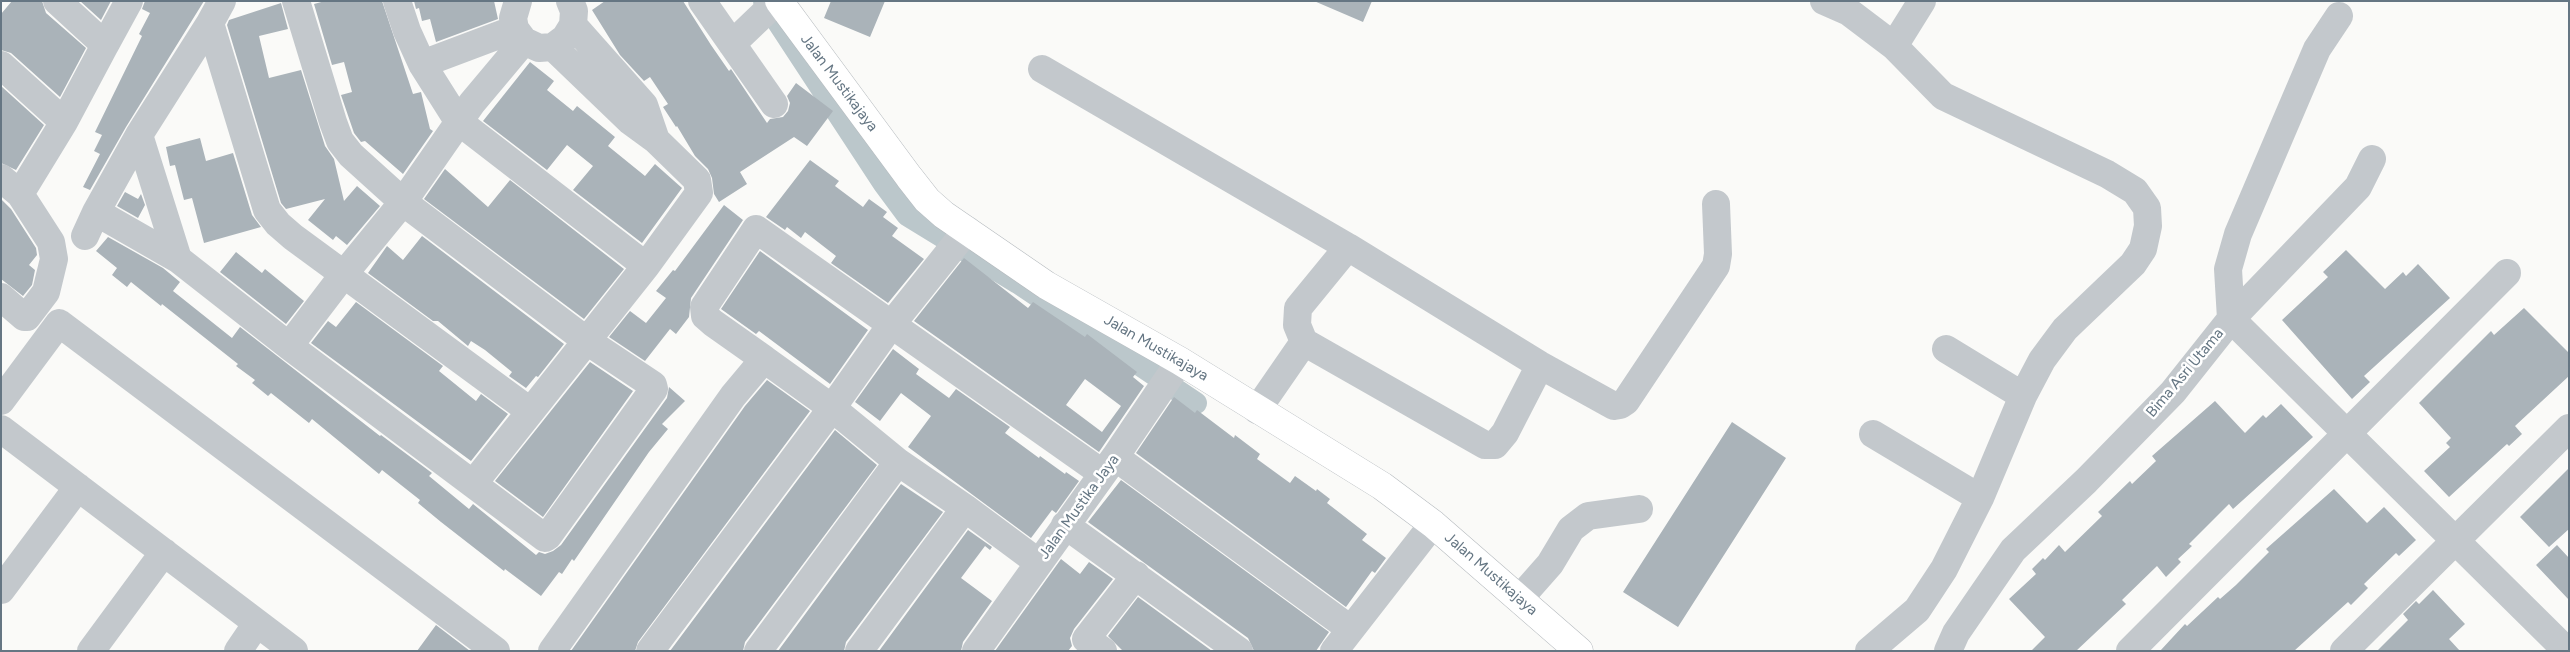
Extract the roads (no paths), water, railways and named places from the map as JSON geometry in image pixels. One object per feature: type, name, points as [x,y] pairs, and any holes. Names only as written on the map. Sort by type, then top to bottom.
[{"type":"main road","name":"Jalan Mustikajaya","points":[[781,2],[927,200],[1046,285],[1180,361],[1382,486],[1433,524],[1579,651]]},
{"type":"street","points":[[57,1],[105,45]]},
{"type":"street","points":[[1,297],[24,317],[27,317],[46,292],[53,270],[54,249],[11,186],[64,122],[129,1]]},
{"type":"street","points":[[216,12],[139,135],[91,224],[178,259],[289,346],[545,538],[654,389],[653,385],[587,341],[404,202],[351,155],[340,141],[296,1]]},
{"type":"street","points":[[398,1],[407,31],[422,64],[458,121],[646,266]]},
{"type":"street","points":[[702,1],[774,104]]},
{"type":"street","points":[[1824,1],[1848,12],[1894,46],[1943,96],[2107,174],[2134,191],[2147,208],[2148,226],[2143,249],[2133,264],[2065,329],[2042,360],[2023,396],[1980,498],[1944,569],[1917,610],[1870,651]]},
{"type":"street","points":[[1894,46],[1922,1]]},
{"type":"street","points":[[732,44],[781,2]]},
{"type":"street","points":[[216,12],[267,210],[278,224],[530,411]]},
{"type":"street","points":[[515,18],[539,48],[553,47],[565,38],[572,13]]},
{"type":"street","points":[[572,13],[644,105],[656,140]]},
{"type":"street","name":"Bima Asri Utama","points":[[1948,651],[1956,633],[2013,550],[2086,481],[2173,392],[2231,319],[2228,269],[2238,234],[2317,49],[2339,16]]},
{"type":"street","points":[[422,64],[515,18]]},
{"type":"street","points":[[289,346],[344,274],[404,202],[458,121],[515,18]]},
{"type":"street","points":[[473,484],[646,266],[699,193],[700,187],[697,180],[656,140],[630,122],[553,47]]},
{"type":"street","points":[[1,65],[64,122]]},
{"type":"street","points":[[1042,69],[1348,247],[1540,365],[1614,406],[1626,401],[1716,266],[1718,254],[1716,204]]},
{"type":"street","points":[[139,135],[178,259]]},
{"type":"street","points":[[2372,159],[2358,187],[2231,319],[2564,648]]},
{"type":"street","points":[[1038,563],[965,508],[898,462],[832,408],[707,318],[704,307],[756,229],[891,324],[1108,465],[1349,628]]},
{"type":"street","points":[[650,651],[832,408],[891,324],[967,230]]},
{"type":"street","points":[[1348,247],[1298,308],[1297,324],[1304,342],[1486,445],[1495,445],[1505,433],[1540,365]]},
{"type":"street","points":[[2130,651],[2348,435],[2506,273]]},
{"type":"street","points":[[1,401],[59,323],[496,651]]},
{"type":"street","points":[[1257,410],[1304,342]]},
{"type":"street","points":[[1946,349],[2023,396]]},
{"type":"street","points":[[552,651],[733,396],[764,359]]},
{"type":"street","name":"Jalan Mustika Jaya","points":[[976,651],[1180,361]]},
{"type":"street","points":[[2344,651],[2569,428]]},
{"type":"street","points":[[1,429],[294,651]]},
{"type":"street","points":[[1873,434],[1980,498]]},
{"type":"street","points":[[758,651],[898,462]]},
{"type":"street","points":[[1,590],[78,487]]},
{"type":"street","points":[[860,651],[965,508]]},
{"type":"street","points":[[1520,598],[1550,564],[1571,528],[1588,516],[1639,509]]},
{"type":"street","points":[[1334,651],[1349,628],[1433,524]]},
{"type":"street","points":[[1066,525],[1239,651]]},
{"type":"street","points":[[92,651],[164,552]]},
{"type":"street","points":[[1089,647],[1136,576]]},
{"type":"street","points":[[238,651],[258,623]]},
{"type":"waterway","points":[[764,1],[884,184],[907,215],[1018,283],[1196,403]]}]
